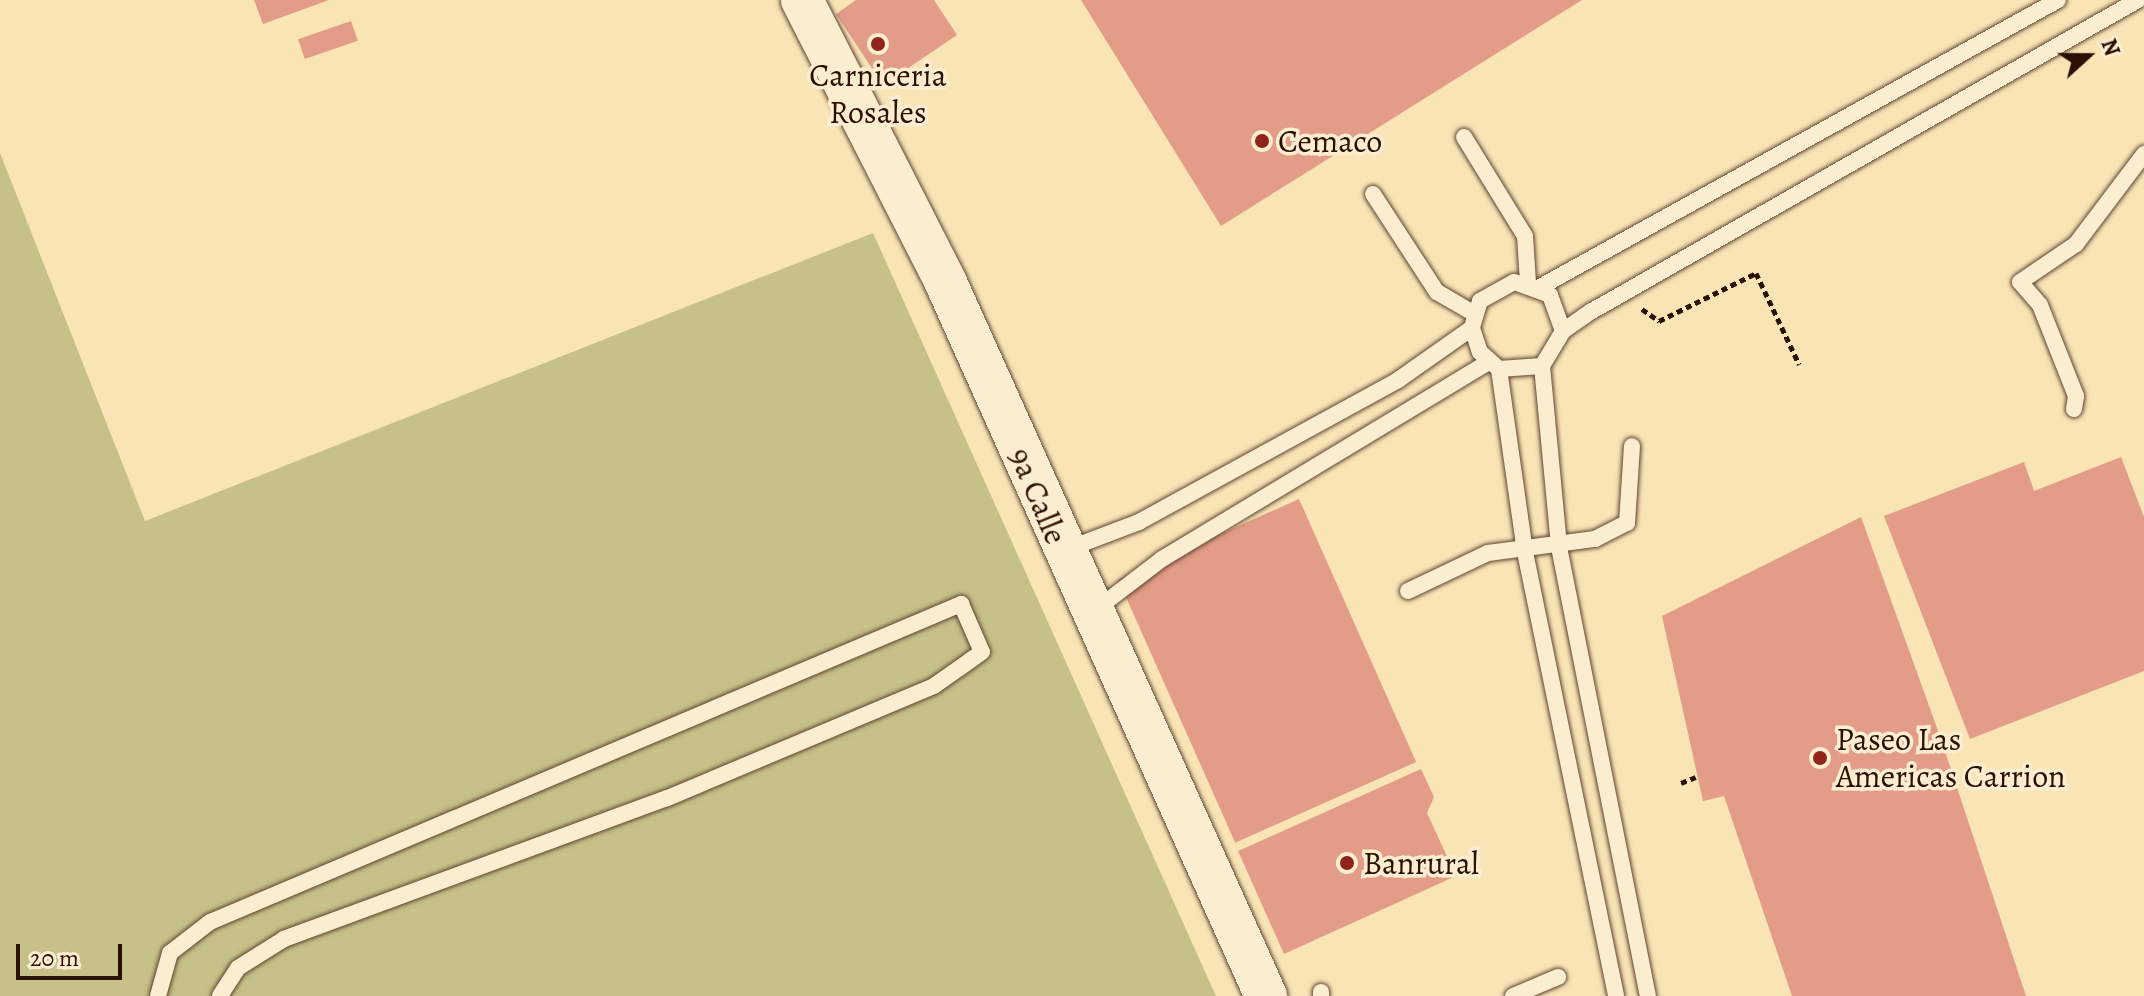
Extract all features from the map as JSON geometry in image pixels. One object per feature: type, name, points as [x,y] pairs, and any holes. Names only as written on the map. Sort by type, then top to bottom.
[{"type":"street","name":"9a Calle","points":[[802,0],[946,283],[1062,551],[1266,996]]},
{"type":"lane","points":[[1062,551],[1139,522],[1398,380],[1474,321],[1501,285],[1534,285],[2058,0]]},
{"type":"lane","points":[[1648,996],[1559,547],[1542,366],[1563,331],[2138,0]]},
{"type":"lane","points":[[1464,137],[1525,236],[1534,285],[1558,305],[1563,331]]},
{"type":"lane","points":[[2074,409],[2076,396],[2045,317],[2020,282],[2076,244],[2144,154]]},
{"type":"lane","points":[[1373,194],[1437,292],[1474,321],[1494,366],[1525,552],[1616,996]]},
{"type":"lane","points":[[1090,613],[1162,559],[1494,366],[1542,366]]},
{"type":"lane","points":[[1408,591],[1488,553],[1559,547],[1627,523],[1632,446]]},
{"type":"lane","points":[[158,996],[160,968],[170,953],[210,922],[961,604],[982,652],[898,705],[284,939],[238,968],[220,996]]},
{"type":"lane","points":[[1513,996],[1558,977]]},
{"type":"path","points":[[1654,321],[1756,273],[1799,364]]},
{"type":"path","points":[[1681,783],[1696,777]]},
{"type":"shaded area","points":[[0,153],[145,521],[873,233],[1216,996],[0,996]]},
{"type":"building","points":[[254,0],[329,0],[263,24]]},
{"type":"building","points":[[856,0],[934,0],[957,35],[883,85],[836,14]]},
{"type":"building","name":"Cemaco","points":[[1081,0],[1582,0],[1221,226]]},
{"type":"building","points":[[351,21],[358,41],[305,59],[298,39]]},
{"type":"building","points":[[2121,457],[2144,517],[2144,671],[1970,739],[1884,516],[2024,462],[2034,491]]},
{"type":"building","points":[[1299,499],[1416,762],[1235,843],[1118,580]]},
{"type":"building","name":"Paseo Las Americas Carrion","points":[[1861,517],[1941,739],[2026,996],[1792,996],[1724,796],[1703,801],[1662,616]]},
{"type":"building","name":"Banrural","points":[[1421,769],[1434,797],[1427,813],[1456,876],[1284,954],[1238,851]]},
{"type":"place","name":"Carniceria Rosales","points":[[878,44]]},
{"type":"place","name":"Cemaco","points":[[1262,141]]},
{"type":"place","name":"Paseo Las Americas Carrion","points":[[1820,758]]},
{"type":"place","name":"Banrural","points":[[1347,863]]}]
